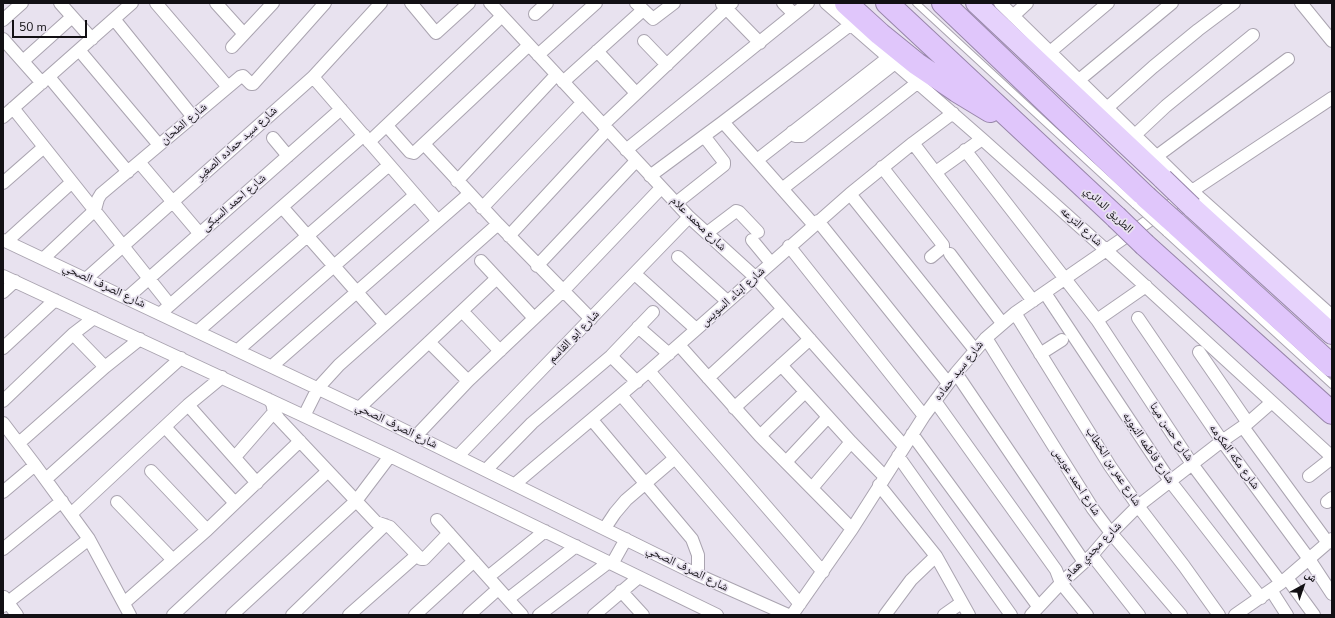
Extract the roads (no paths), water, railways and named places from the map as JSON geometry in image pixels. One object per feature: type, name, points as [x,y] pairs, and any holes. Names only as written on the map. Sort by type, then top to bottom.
[{"type":"highway","points":[[846,3],[898,50],[937,78],[978,104],[1020,126]]},
{"type":"highway","name":"الطريق الدائري","points":[[887,3],[1020,126],[1145,245],[1332,413]]},
{"type":"highway","points":[[943,3],[1141,201],[1332,366]]},
{"type":"highway","points":[[976,3],[1163,179],[1192,199],[1332,334]]},
{"type":"street","points":[[3,20],[22,3]]},
{"type":"street","points":[[60,3],[92,39]]},
{"type":"street","points":[[156,3],[228,87]]},
{"type":"street","points":[[216,3],[244,34]]},
{"type":"street","points":[[232,47],[273,3]]},
{"type":"street","name":"شارع الطحان","points":[[44,258],[95,210],[100,194],[228,87],[242,76],[253,84],[325,3]]},
{"type":"street","name":"شارع سيد حماده الصغير","points":[[87,278],[313,77],[381,3]]},
{"type":"street","points":[[411,3],[436,33],[469,3]]},
{"type":"street","points":[[535,14],[547,3]]},
{"type":"street","points":[[538,55],[596,3]]},
{"type":"street","points":[[457,181],[560,78],[597,51],[640,6],[654,19],[674,3]]},
{"type":"street","points":[[783,3],[794,14]]},
{"type":"street","points":[[626,150],[808,3]]},
{"type":"street","name":"شارع الترعه","points":[[826,3],[953,113],[1107,251],[1332,457]]},
{"type":"street","points":[[1000,3],[1157,156],[1192,199],[1332,316]]},
{"type":"street","points":[[1013,16],[1028,3]]},
{"type":"street","points":[[1050,52],[1108,3]]},
{"type":"street","points":[[1079,80],[1172,3]]},
{"type":"street","points":[[1107,108],[1175,48],[1234,3]]},
{"type":"street","points":[[1302,3],[1332,41]]},
{"type":"street","name":"شارع محمد علام","points":[[494,4],[502,16],[661,188],[689,217],[755,277],[904,446]]},
{"type":"street","points":[[127,5],[114,20],[6,114],[44,147],[170,305]]},
{"type":"street","points":[[509,236],[636,93],[667,65],[727,5],[760,43]]},
{"type":"street","points":[[161,314],[282,207],[366,139],[387,126],[502,16]]},
{"type":"street","points":[[23,62],[72,17]]},
{"type":"street","points":[[114,20],[193,117]]},
{"type":"street","points":[[650,176],[850,25]]},
{"type":"street","points":[[1135,135],[1166,106],[1253,35]]},
{"type":"street","points":[[3,39],[23,62],[45,80],[128,172]]},
{"type":"street","points":[[644,41],[667,65]]},
{"type":"street","points":[[387,126],[411,153],[414,152],[529,45]]},
{"type":"street","points":[[79,50],[159,145]]},
{"type":"street","points":[[597,51],[636,93]]},
{"type":"street","points":[[1157,156],[1288,59]]},
{"type":"street","points":[[757,160],[792,132],[795,136],[802,136],[892,60]]},
{"type":"street","points":[[313,77],[438,221]]},
{"type":"street","points":[[782,189],[917,83]]},
{"type":"street","name":"شارع سيد حماده","points":[[792,615],[852,529],[924,416],[948,383],[986,338],[1002,323],[1032,301],[1107,251],[1192,199],[1332,98]]},
{"type":"street","points":[[482,208],[582,103]]},
{"type":"street","name":"شارع احمد السبكى","points":[[128,298],[341,109]]},
{"type":"street","name":"شارع ابناء السويس","points":[[515,484],[621,396],[789,246],[850,194],[882,167],[953,113]]},
{"type":"street","points":[[723,122],[782,189],[816,223],[948,383]]},
{"type":"street","points":[[676,203],[724,165],[724,162],[704,136]]},
{"type":"street","points":[[273,138],[288,156]]},
{"type":"street","points":[[936,172],[982,139]]},
{"type":"street","points":[[913,143],[1032,301]]},
{"type":"street","points":[[424,144],[537,266],[591,319]]},
{"type":"street","points":[[3,183],[44,147]]},
{"type":"street","name":"شارع حسن مينا","points":[[965,150],[1097,320],[1192,464],[1284,580],[1314,615]]},
{"type":"street","points":[[537,266],[636,161]]},
{"type":"street","points":[[139,162],[200,234]]},
{"type":"street","points":[[198,331],[389,165]]},
{"type":"street","points":[[882,167],[943,244],[943,247],[931,257]]},
{"type":"street","points":[[5,240],[72,182]]},
{"type":"street","points":[[416,436],[468,381],[563,291],[661,188]]},
{"type":"street","points":[[272,366],[469,194]]},
{"type":"street","points":[[850,194],[975,350]]},
{"type":"street","points":[[238,350],[415,195]]},
{"type":"street","points":[[282,207],[385,324]]},
{"type":"street","points":[[708,234],[736,211],[739,212],[771,263]]},
{"type":"street","name":"شارع ابو القاسم","points":[[458,456],[689,217]]},
{"type":"street","points":[[304,416],[318,388],[339,365],[498,224]]},
{"type":"street","name":"شارع الصرف الصحي","points":[[5,240],[318,388],[698,575],[788,615]]},
{"type":"street","points":[[789,246],[924,416]]},
{"type":"street","points":[[950,254],[1002,323]]},
{"type":"street","points":[[678,257],[727,301]]},
{"type":"street","points":[[481,261],[534,318]]},
{"type":"street","points":[[634,274],[696,329]]},
{"type":"street","points":[[3,276],[390,456],[639,577],[699,612],[717,615]]},
{"type":"street","points":[[359,408],[497,278]]},
{"type":"street","points":[[3,292],[15,281]]},
{"type":"street","points":[[1097,320],[1146,286]]},
{"type":"street","name":"شارع فاطمه النبويه","points":[[1045,292],[1170,481],[1261,598]]},
{"type":"street","points":[[3,348],[55,300]]},
{"type":"street","points":[[708,378],[783,309]]},
{"type":"street","points":[[462,311],[500,351]]},
{"type":"street","points":[[486,470],[532,423],[612,356],[653,312]]},
{"type":"street","name":"شارع عمر بن الخطاب","points":[[1015,313],[1110,466],[1219,615]]},
{"type":"street","points":[[3,401],[73,334],[94,318]]},
{"type":"street","name":"شارع مكه المكرمه","points":[[1138,318],[1222,441],[1309,560],[1328,578],[1332,594]]},
{"type":"street","points":[[638,327],[668,354]]},
{"type":"street","points":[[73,334],[105,367]]},
{"type":"street","name":"شارع احمد عويس","points":[[986,338],[1093,509],[1111,533],[1181,615]]},
{"type":"street","points":[[19,443],[105,367],[140,339]]},
{"type":"street","points":[[734,408],[810,339]]},
{"type":"street","points":[[1040,354],[1062,340]]},
{"type":"street","points":[[429,342],[468,381]]},
{"type":"street","points":[[679,345],[760,436],[852,529]]},
{"type":"street","points":[[1199,352],[1246,425],[1330,541],[1284,580],[1238,614]]},
{"type":"street","points":[[612,356],[637,382]]},
{"type":"street","points":[[46,479],[181,358]]},
{"type":"street","points":[[781,365],[851,442],[882,481],[936,556],[969,615]]},
{"type":"street","points":[[649,371],[823,572]]},
{"type":"street","points":[[956,373],[1088,559],[1139,615]]},
{"type":"street","points":[[71,514],[188,405],[222,378]]},
{"type":"street","points":[[760,436],[806,392]]},
{"type":"street","points":[[621,396],[800,604]]},
{"type":"street","points":[[268,399],[272,403],[274,412],[279,419],[376,522],[390,527],[422,560],[449,533]]},
{"type":"street","points":[[935,401],[1056,570],[1061,583],[1087,615]]},
{"type":"street","name":"شارع مجدي همام","points":[[1035,612],[1061,583],[1088,559],[1138,506],[1222,441],[1246,425],[1272,402]]},
{"type":"street","points":[[188,405],[258,482]]},
{"type":"street","points":[[235,458],[274,412]]},
{"type":"street","points":[[786,462],[828,417]]},
{"type":"street","points":[[592,420],[692,539],[698,555],[698,575]]},
{"type":"street","points":[[3,422],[89,539],[130,615]]},
{"type":"street","points":[[165,427],[235,504]]},
{"type":"street","points":[[912,434],[1035,612]]},
{"type":"street","points":[[124,603],[207,530],[300,441]]},
{"type":"street","points":[[812,488],[851,442]]},
{"type":"street","points":[[232,615],[356,501],[390,456]]},
{"type":"street","points":[[898,456],[1011,615]]},
{"type":"street","points":[[1309,476],[1332,457]]},
{"type":"street","points":[[605,528],[620,506],[675,458]]},
{"type":"street","points":[[3,492],[36,465]]},
{"type":"street","points":[[151,471],[207,530]]},
{"type":"street","points":[[173,615],[328,471]]},
{"type":"street","points":[[3,549],[62,501]]},
{"type":"street","points":[[117,502],[173,560]]},
{"type":"street","points":[[437,520],[508,599],[519,614]]},
{"type":"street","points":[[292,615],[385,525]]},
{"type":"street","points":[[488,577],[545,531]]},
{"type":"street","points":[[17,615],[5,601],[89,539]]},
{"type":"street","points":[[539,615],[611,563],[626,539]]},
{"type":"street","points":[[508,599],[576,546]]},
{"type":"street","points":[[349,615],[417,555]]},
{"type":"street","points":[[885,615],[911,580],[936,556]]},
{"type":"street","points":[[415,615],[474,561]]},
{"type":"street","points":[[594,615],[639,577]]},
{"type":"street","points":[[469,615],[498,589]]},
{"type":"street","points":[[1270,590],[1287,615]]},
{"type":"street","points":[[621,591],[643,615]]},
{"type":"street","points":[[944,615],[961,603]]},
{"type":"lane","points":[[916,3],[1141,201]]},
{"type":"lane","points":[[1171,228],[1332,385]]}]
